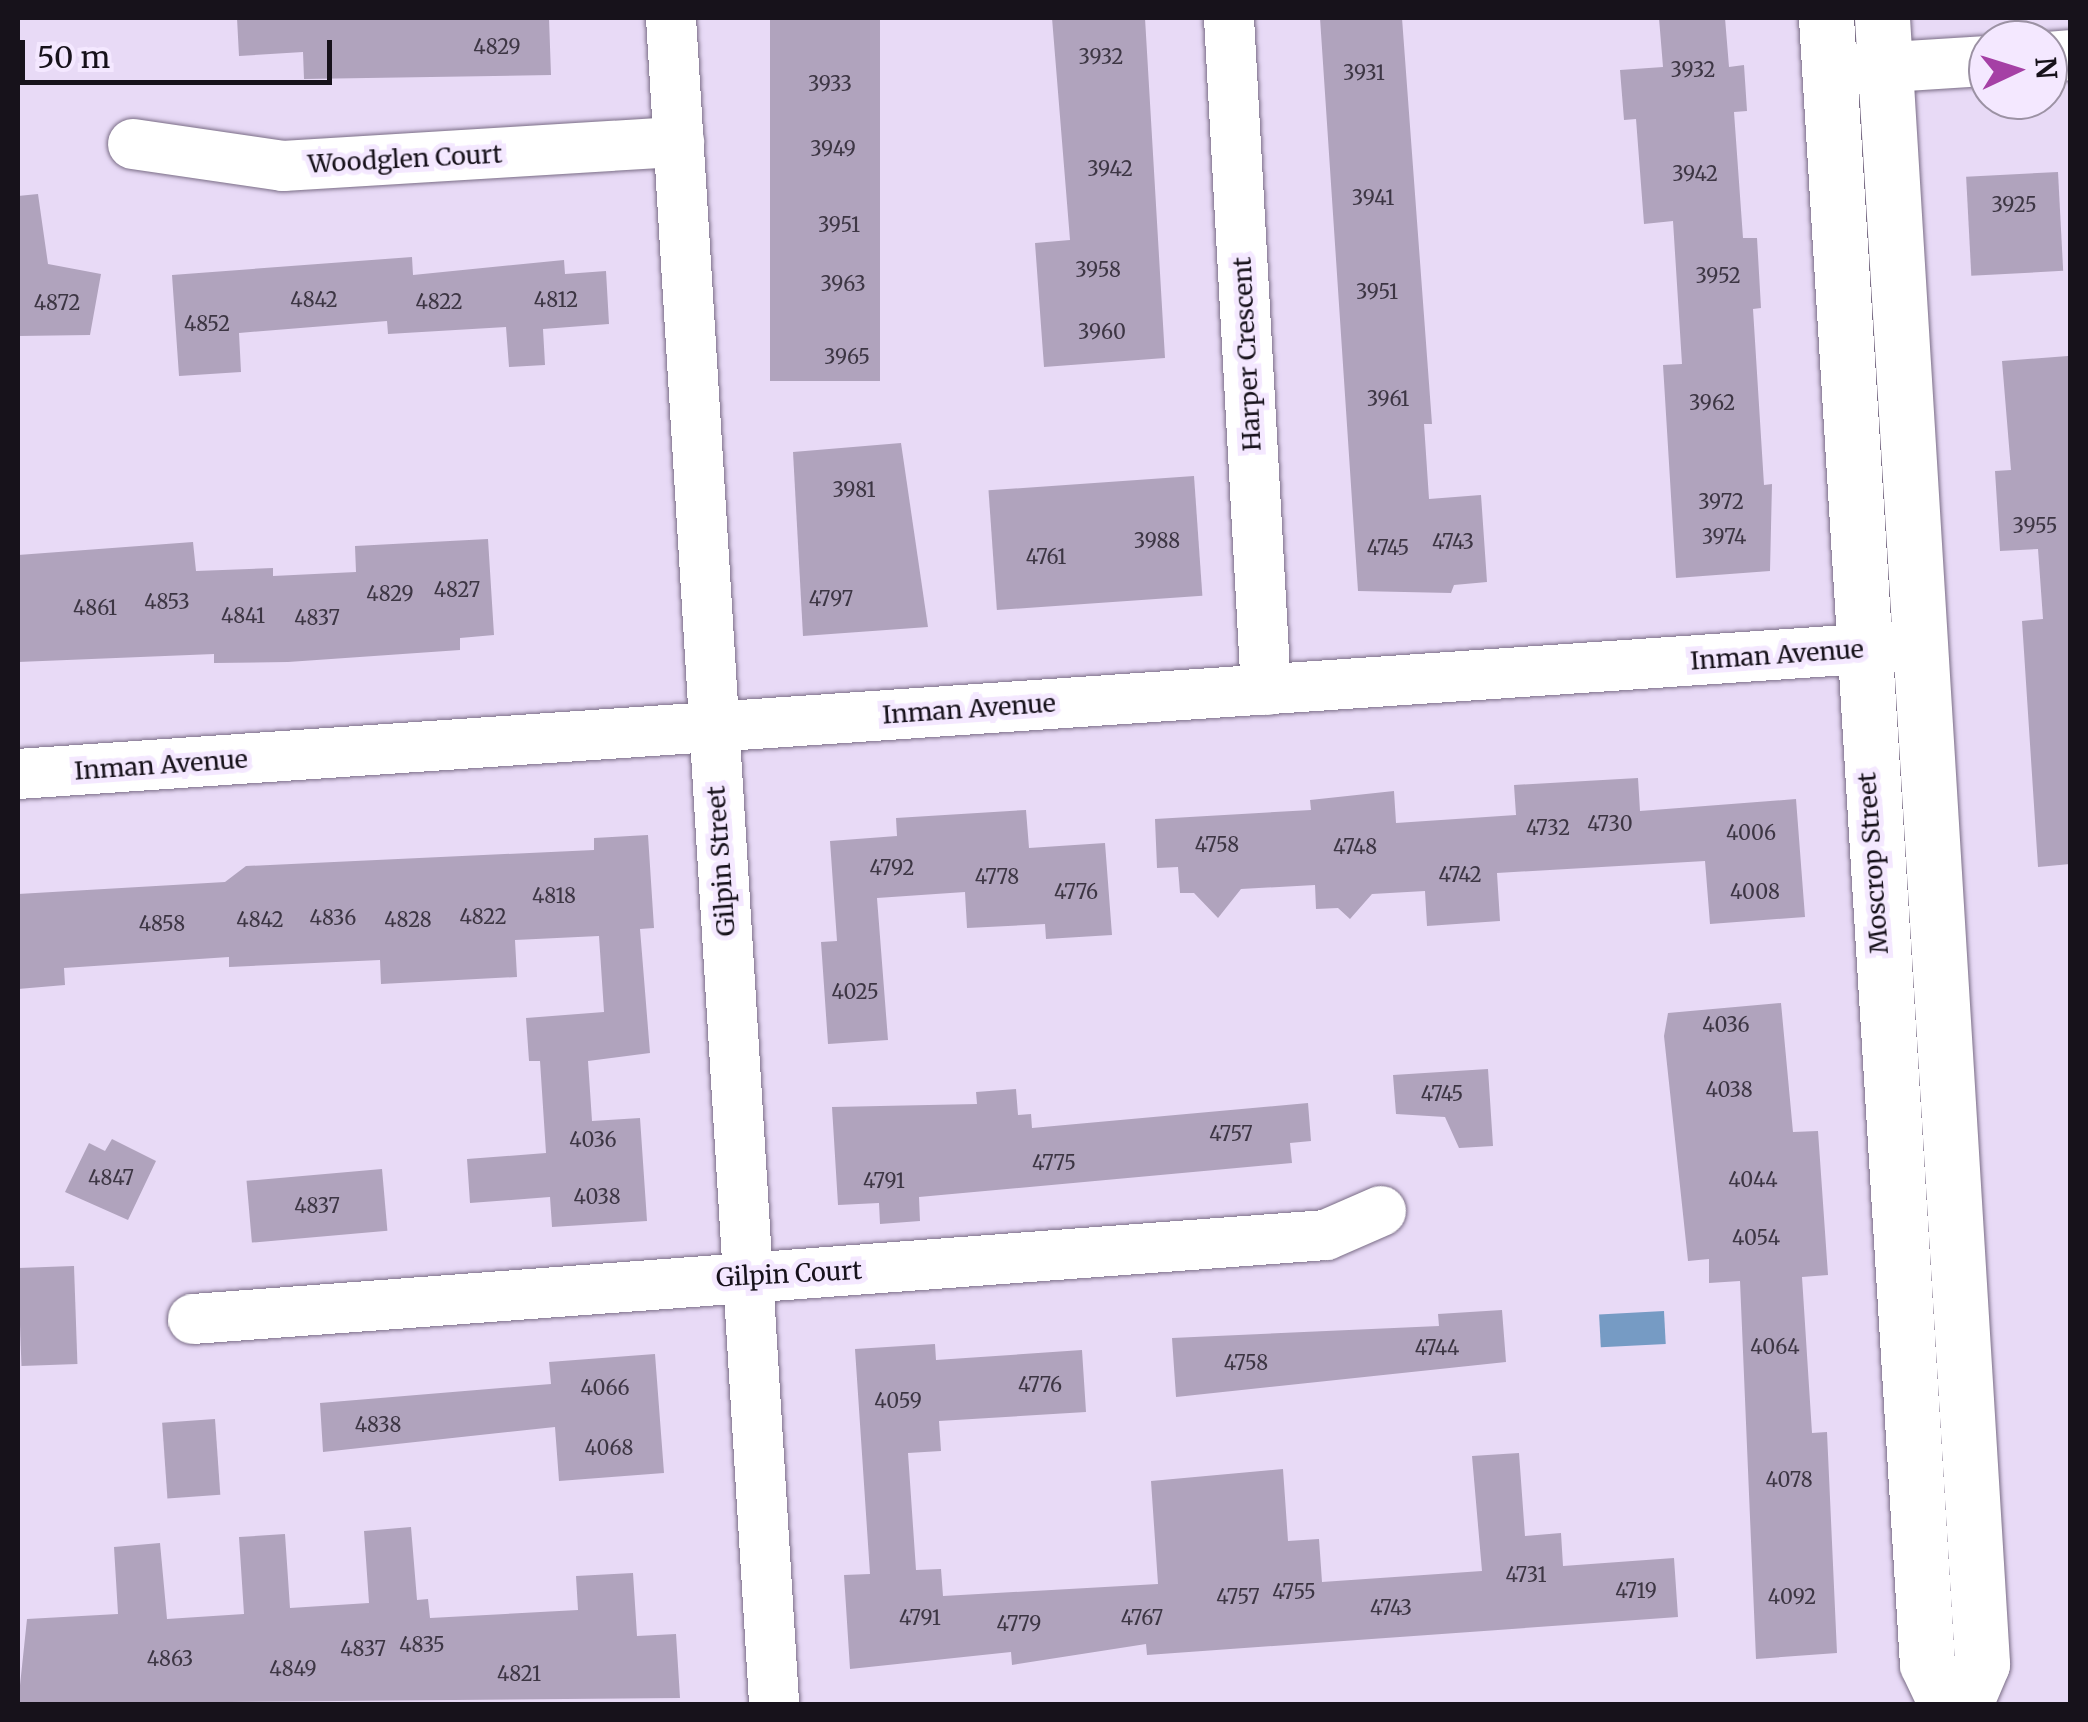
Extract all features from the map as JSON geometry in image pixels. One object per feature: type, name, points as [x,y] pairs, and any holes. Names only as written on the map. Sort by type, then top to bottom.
[{"type":"street","name":"Gilpin Street","points":[[672,18],[774,1704]]},
{"type":"street","name":"Harper Crescent","points":[[1229,18],[1266,690]]},
{"type":"street","points":[[1884,42],[1982,1664],[1965,1704]]},
{"type":"street","points":[[1828,44],[1884,42],[1968,57]]},
{"type":"street","name":"Moscrop Street","points":[[1828,44],[1860,648],[1927,1664],[1946,1704]]},
{"type":"street","name":"Woodglen Court","points":[[134,144],[283,166],[679,142]]},
{"type":"street","name":"Inman Avenue","points":[[18,774],[1920,645]]},
{"type":"street","name":"Gilpin Court","points":[[192,1319],[1326,1235],[1382,1211]]},
{"type":"water","points":[[1664,1311],[1666,1344],[1601,1347],[1599,1314]]},
{"type":"building","points":[[237,18],[549,18],[551,75],[304,79],[303,52],[239,56]]},
{"type":"building","points":[[770,18],[880,18],[880,381],[770,381]]},
{"type":"building","points":[[1052,18],[1145,18],[1165,358],[1044,367],[1035,243],[1070,240]]},
{"type":"building","points":[[1320,18],[1402,18],[1432,424],[1424,424],[1429,499],[1481,495],[1487,582],[1454,585],[1451,593],[1358,591]]},
{"type":"building","points":[[1659,18],[1725,18],[1729,67],[1744,65],[1747,111],[1734,112],[1743,238],[1757,238],[1761,308],[1753,309],[1764,485],[1772,484],[1770,571],[1676,578],[1663,365],[1682,364],[1673,221],[1644,224],[1636,119],[1624,120],[1620,70],[1663,67]]},
{"type":"building","points":[[2058,172],[2063,271],[1971,276],[1966,177]]},
{"type":"building","points":[[38,194],[48,264],[101,274],[90,335],[18,336],[18,196]]},
{"type":"building","points":[[412,257],[413,275],[564,260],[565,274],[606,271],[609,324],[543,329],[545,365],[509,367],[506,327],[388,334],[387,321],[239,333],[241,372],[179,376],[172,275]]},
{"type":"building","points":[[2068,356],[2070,864],[2038,867],[2022,621],[2043,619],[2038,549],[2000,551],[1995,471],[2011,470],[2002,361]]},
{"type":"building","points":[[901,443],[928,627],[803,636],[793,452]]},
{"type":"building","points":[[1194,476],[1202,596],[997,610],[989,490]]},
{"type":"building","points":[[488,539],[494,635],[460,638],[460,650],[288,662],[214,663],[214,654],[18,662],[18,555],[193,542],[196,571],[273,568],[273,576],[356,572],[355,546]]},
{"type":"building","points":[[1638,778],[1640,811],[1796,799],[1805,917],[1710,924],[1705,861],[1497,873],[1500,921],[1427,926],[1425,891],[1372,894],[1350,919],[1338,908],[1316,909],[1315,885],[1241,889],[1218,918],[1194,893],[1180,893],[1178,867],[1157,868],[1155,819],[1311,810],[1310,800],[1394,791],[1396,823],[1516,815],[1514,785]]},
{"type":"building","points":[[1026,810],[1029,848],[1105,843],[1112,935],[1046,939],[1045,924],[967,928],[965,892],[877,898],[888,1040],[828,1044],[821,942],[837,941],[830,841],[897,836],[896,818]]},
{"type":"building","points":[[648,835],[654,928],[640,929],[650,1053],[588,1061],[592,1121],[640,1118],[647,1221],[552,1227],[550,1197],[470,1203],[467,1159],[546,1153],[540,1061],[529,1061],[526,1018],[604,1012],[599,936],[515,940],[517,977],[381,984],[380,960],[229,967],[229,957],[64,968],[65,985],[18,989],[18,894],[225,882],[246,866],[594,850],[594,838]]},
{"type":"building","points":[[1781,1003],[1793,1132],[1818,1131],[1828,1275],[1802,1277],[1812,1433],[1827,1432],[1837,1653],[1756,1659],[1740,1281],[1709,1283],[1709,1259],[1688,1261],[1664,1036],[1668,1013]]},
{"type":"building","points":[[1488,1069],[1493,1146],[1459,1148],[1445,1117],[1396,1114],[1393,1075]]},
{"type":"building","points":[[1016,1089],[1018,1115],[1031,1114],[1032,1128],[1308,1103],[1311,1141],[1290,1143],[1292,1163],[919,1197],[920,1221],[880,1224],[879,1203],[838,1205],[832,1107],[977,1104],[976,1092]]},
{"type":"building","points":[[112,1139],[156,1161],[128,1220],[65,1192],[89,1143],[105,1151]]},
{"type":"building","points":[[382,1169],[387,1231],[252,1243],[247,1181]]},
{"type":"building","points":[[74,1266],[77,1364],[21,1366],[18,1268]]},
{"type":"building","points":[[1502,1310],[1506,1362],[1176,1397],[1172,1338],[1439,1326],[1438,1314]]},
{"type":"building","points":[[935,1344],[936,1360],[1082,1350],[1086,1412],[939,1421],[941,1451],[908,1453],[916,1570],[941,1569],[943,1596],[1158,1584],[1151,1481],[1283,1469],[1288,1541],[1319,1539],[1322,1582],[1482,1571],[1472,1456],[1519,1453],[1525,1536],[1561,1533],[1563,1566],[1674,1558],[1678,1617],[1147,1655],[1146,1644],[1012,1665],[1011,1652],[850,1669],[844,1575],[870,1574],[855,1349]]},
{"type":"building","points":[[655,1354],[664,1473],[559,1481],[555,1427],[323,1452],[320,1403],[551,1384],[549,1362]]},
{"type":"building","points":[[215,1419],[220,1495],[167,1499],[162,1423]]},
{"type":"building","points":[[411,1527],[417,1600],[428,1599],[430,1618],[578,1610],[576,1576],[633,1573],[637,1636],[676,1634],[680,1698],[18,1704],[27,1619],[118,1614],[114,1547],[160,1543],[167,1619],[244,1614],[239,1537],[285,1534],[290,1608],[369,1603],[364,1531]]}]
